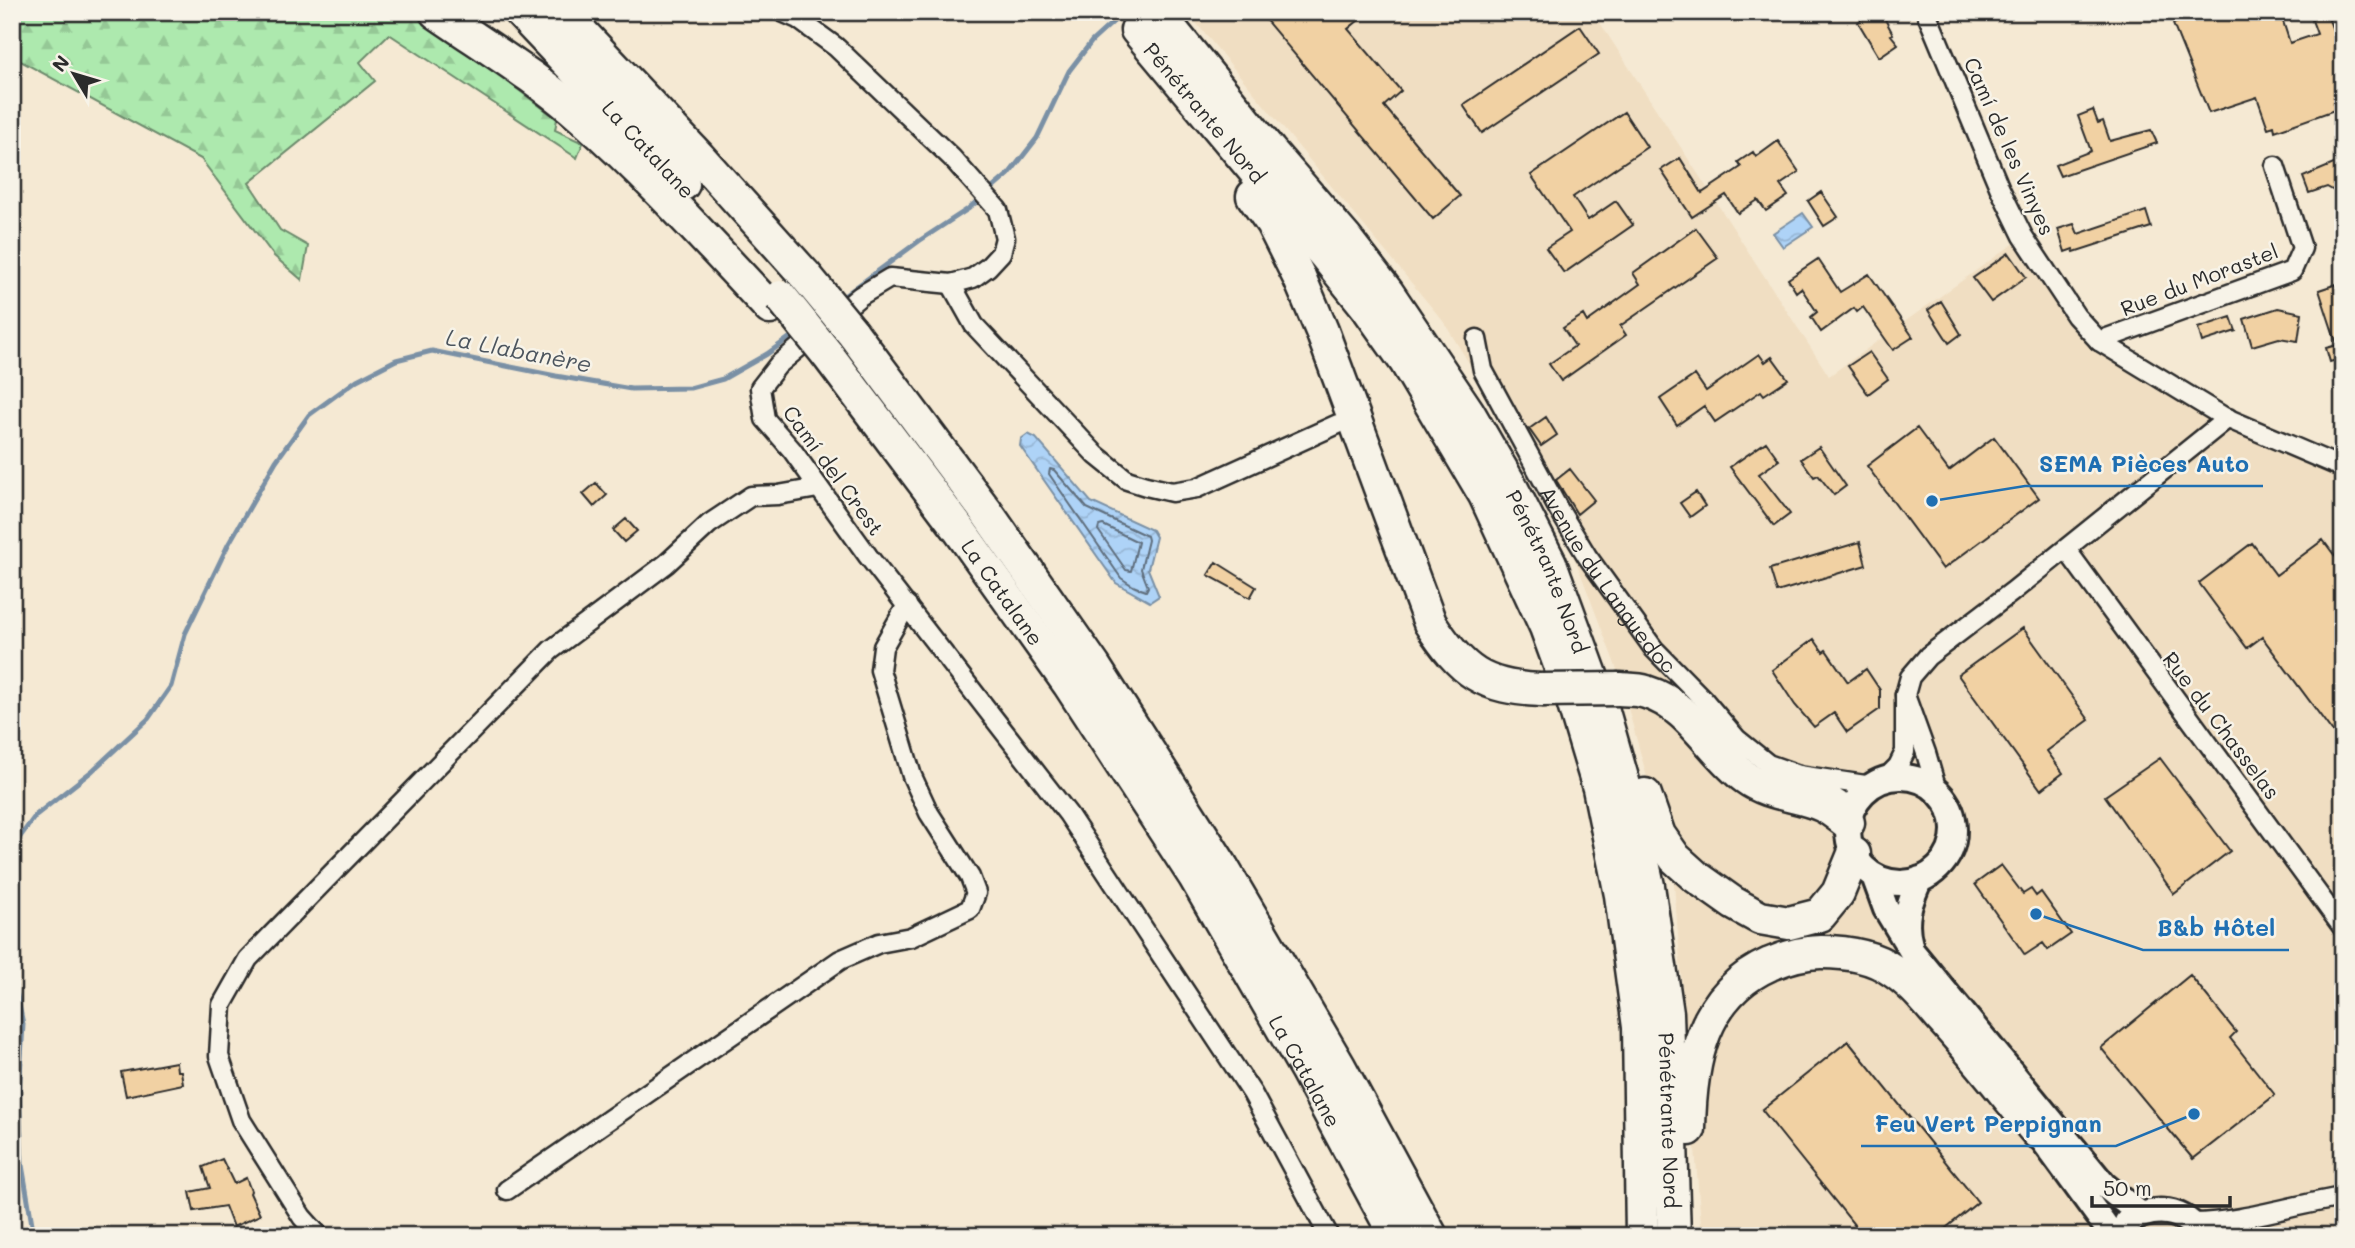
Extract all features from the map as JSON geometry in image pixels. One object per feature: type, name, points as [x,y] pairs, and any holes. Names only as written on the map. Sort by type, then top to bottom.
[{"type":"highway","points":[[436,12],[581,116],[775,302]]},
{"type":"highway","name":"La Catalane","points":[[520,12],[678,179],[958,528],[1069,684],[1202,889],[1306,1069],[1396,1236]]},
{"type":"highway","name":"La Catalane","points":[[562,12],[699,157],[805,275],[852,332],[985,510],[1086,655],[1222,865],[1339,1066],[1431,1236]]},
{"type":"highway","points":[[1144,17],[1272,223],[1300,279],[1322,331],[1430,623],[1460,663],[1490,683],[1513,689],[1619,689],[1643,691],[1660,697],[1679,710],[1746,779],[1781,795],[1820,804],[1850,816]]},
{"type":"highway","name":"Pénétrante Nord","points":[[1144,17],[1270,151],[1346,239],[1387,292],[1468,412],[1509,483],[1550,563],[1598,694],[1632,813],[1648,886],[1667,1013],[1674,1236]]},
{"type":"highway","name":"Pénétrante Nord","points":[[1144,17],[1367,307],[1406,362],[1485,495],[1546,627],[1571,695],[1599,788],[1621,895],[1639,1027],[1642,1236]]},
{"type":"highway","points":[[1550,563],[1611,700],[1659,835],[1675,858],[1732,903],[1760,918],[1789,923],[1820,915],[1864,865]]},
{"type":"highway","points":[[1688,1236],[1689,1102],[1703,1034],[1718,1005],[1734,987],[1753,971],[1784,958],[1808,952],[1832,952],[1862,957],[1889,967],[1909,982],[1946,1023],[2037,1132]]},
{"type":"main road","points":[[1864,865],[1888,882],[1905,883],[1920,879],[1935,870],[1947,856],[1953,840],[1953,822],[1948,805],[1937,791],[1912,778],[1898,777],[1878,783],[1860,797],[1850,816],[1849,839],[1911,950],[2023,1088],[2046,1111],[2104,1185],[2140,1214]]},
{"type":"main road","points":[[1911,950],[1905,926],[1913,893],[1920,879]]},
{"type":"main road","points":[[2023,1088],[2033,1111],[2037,1132],[2114,1236],[2125,1223],[2140,1214],[2154,1211],[2180,1216],[2197,1229]]},
{"type":"street","points":[[782,12],[798,19],[836,47],[966,173],[998,210],[1005,238],[1001,253],[973,278],[951,284],[974,325],[1096,455],[1127,480],[1172,492],[1197,488],[1338,424]]},
{"type":"street","name":"Camí de les Vinyes","points":[[1926,12],[2000,189],[2023,236],[2076,316],[2099,341],[2228,418],[2343,468]]},
{"type":"street","name":"Rue du Morastel","points":[[2099,341],[2292,271],[2302,248],[2275,166]]},
{"type":"street","name":"Camí del Crest","points":[[951,284],[890,278],[860,296],[779,365],[760,388],[765,419],[792,450],[818,488],[1068,814],[1252,1093],[1329,1236]]},
{"type":"street","name":"Avenue du Languedoc","points":[[1477,339],[1483,370],[1559,510],[1587,556],[1654,649],[1703,699],[1737,739],[1768,764],[1799,775],[1829,792],[1850,816]]},
{"type":"street","points":[[1878,783],[1898,766],[1905,752],[1905,695],[1910,677],[1928,656],[2066,550],[2228,418]]},
{"type":"street","points":[[320,1236],[302,1217],[241,1120],[219,1056],[222,1005],[248,959],[551,650],[666,564],[709,524],[751,496],[778,495],[818,488]]},
{"type":"street","name":"Rue du Chasselas","points":[[2066,550],[2343,929]]},
{"type":"street","points":[[507,1190],[840,960],[879,943],[911,937],[970,909],[976,893],[971,877],[929,813],[912,776],[880,670],[883,647],[907,605]]},
{"type":"street","points":[[1905,695],[1937,791]]},
{"type":"street","name":"Avenue du Languedoc","points":[[1799,775],[1878,783]]},
{"type":"street","points":[[2318,1201],[2343,1188]]},
{"type":"street","points":[[2197,1229],[2219,1222],[2343,1197]]},
{"type":"street","points":[[2230,1236],[2248,1217]]},
{"type":"shaded area","points":[[1187,12],[1593,12],[1829,376],[2016,242],[2107,350],[2343,475],[2343,1236],[1702,1236],[1673,872],[1619,675],[1577,564],[1508,426],[1443,321]]},
{"type":"green space","points":[[12,12],[412,12],[557,119],[555,130],[583,143],[577,158],[389,34],[360,62],[375,81],[249,183],[280,230],[308,246],[302,280],[274,256],[201,159],[13,57]]},
{"type":"water","points":[[1803,213],[1813,227],[1783,247],[1773,233]]},
{"type":"water","points":[[1028,434],[1036,438],[1091,502],[1152,530],[1156,537],[1148,569],[1159,596],[1150,602],[1116,583],[1020,446],[1021,439]]},
{"type":"building","points":[[1259,12],[1369,12],[1348,29],[1401,91],[1384,106],[1460,196],[1433,219]]},
{"type":"building","points":[[1873,12],[1881,12],[1898,44],[1879,57],[1858,22]]},
{"type":"building","points":[[2203,12],[2280,12],[2290,43],[2317,34],[2309,12],[2326,12],[2343,57],[2343,107],[2275,131],[2274,126],[2268,128],[2257,97],[2209,113],[2173,24]]},
{"type":"building","points":[[1580,26],[1599,54],[1482,133],[1463,105]]},
{"type":"building","points":[[2093,110],[2098,123],[2103,121],[2110,141],[2151,130],[2157,143],[2060,176],[2055,165],[2091,151],[2078,116]]},
{"type":"building","points":[[1624,112],[1647,147],[1573,197],[1588,220],[1616,201],[1633,225],[1564,273],[1546,248],[1570,232],[1531,175]]},
{"type":"building","points":[[1778,141],[1799,172],[1780,185],[1788,196],[1766,211],[1758,200],[1738,213],[1726,195],[1692,217],[1661,170],[1680,158],[1702,193],[1741,167],[1738,162],[1753,152],[1756,157]]},
{"type":"building","points":[[2343,160],[2343,196],[2327,187],[2309,193],[2303,177]]},
{"type":"building","points":[[1821,192],[1838,217],[1824,226],[1808,201]]},
{"type":"building","points":[[2146,211],[2151,227],[2074,252],[2073,249],[2065,252],[2058,229],[2074,224],[2078,234]]},
{"type":"building","points":[[1696,228],[1718,258],[1620,326],[1626,335],[1561,381],[1549,364],[1575,346],[1563,328],[1583,315],[1587,322],[1640,284],[1633,273]]},
{"type":"building","points":[[2009,253],[2026,277],[1991,302],[1973,278]]},
{"type":"building","points":[[1818,259],[1840,292],[1869,274],[1913,337],[1893,350],[1863,307],[1857,312],[1854,308],[1821,332],[1811,317],[1817,312],[1801,288],[1796,292],[1788,279]]},
{"type":"building","points":[[2343,282],[2343,358],[2330,362],[2326,348],[2337,345],[2319,290]]},
{"type":"building","points":[[1941,301],[1961,334],[1949,343],[1928,310]]},
{"type":"building","points":[[2278,308],[2302,313],[2298,341],[2279,338],[2252,346],[2244,319]]},
{"type":"building","points":[[2231,317],[2236,331],[2202,342],[2198,328]]},
{"type":"building","points":[[1869,352],[1888,379],[1868,394],[1848,366]]},
{"type":"building","points":[[1759,354],[1765,362],[1772,357],[1788,379],[1764,395],[1761,391],[1715,422],[1704,406],[1677,425],[1660,399],[1695,375],[1706,391]]},
{"type":"building","points":[[1546,417],[1557,435],[1541,446],[1529,429]]},
{"type":"building","points":[[1917,428],[1949,471],[1994,437],[2039,498],[1943,569],[1867,466]]},
{"type":"building","points":[[1766,442],[1779,460],[1759,474],[1790,514],[1774,526],[1730,467]]},
{"type":"building","points":[[1819,447],[1846,486],[1834,495],[1818,475],[1814,477],[1801,459]]},
{"type":"building","points":[[1570,469],[1594,500],[1577,514],[1556,480]]},
{"type":"building","points":[[596,483],[607,495],[594,507],[583,494]]},
{"type":"building","points":[[1696,492],[1705,506],[1690,517],[1680,503]]},
{"type":"building","points":[[626,519],[637,531],[624,542],[613,530]]},
{"type":"building","points":[[2323,540],[2343,567],[2343,746],[2262,637],[2247,648],[2199,583],[2252,543],[2276,575]]},
{"type":"building","points":[[1860,542],[1866,565],[1777,592],[1770,569]]},
{"type":"building","points":[[1216,562],[1256,587],[1250,598],[1208,575]]},
{"type":"building","points":[[2023,628],[2089,720],[2047,751],[2063,773],[2041,790],[1958,675]]},
{"type":"building","points":[[1814,639],[1823,652],[1826,650],[1848,682],[1866,669],[1880,690],[1880,709],[1847,732],[1834,713],[1814,727],[1795,705],[1772,670]]},
{"type":"building","points":[[2160,758],[2230,851],[2174,894],[2105,796]]},
{"type":"building","points":[[2001,865],[2023,894],[2031,889],[2036,896],[2041,892],[2071,934],[2048,950],[2043,943],[2025,955],[1975,884]]},
{"type":"building","points":[[2190,975],[2236,1032],[2230,1038],[2275,1095],[2193,1159],[2101,1048]]},
{"type":"building","points":[[1848,1041],[1978,1202],[1936,1236],[1863,1236],[1762,1110]]},
{"type":"building","points":[[176,1062],[183,1084],[126,1096],[121,1072]]},
{"type":"building","points":[[222,1159],[234,1184],[246,1178],[260,1215],[233,1227],[225,1206],[194,1211],[190,1192],[210,1188],[203,1167]]},
{"type":"waterway","name":"La Llabanère","points":[[840,299],[968,209],[1009,174],[1037,138],[1069,71],[1092,41],[1124,12]]},
{"type":"waterway","name":"La Llabanère","points":[[12,851],[36,815],[92,771],[148,719],[171,686],[185,634],[228,545],[276,461],[309,415],[357,380],[396,360],[432,351],[631,389],[690,388],[723,379],[767,354],[796,333]]},
{"type":"waterway","name":"La Llabanère","points":[[12,972],[23,1024],[19,1092],[22,1165],[34,1236]]},
{"type":"place","name":"SEMA Pièces Auto","points":[[1932,501]]},
{"type":"place","name":"B&b Hôtel","points":[[2036,914]]},
{"type":"place","name":"Feu Vert Perpignan","points":[[2194,1114]]}]
